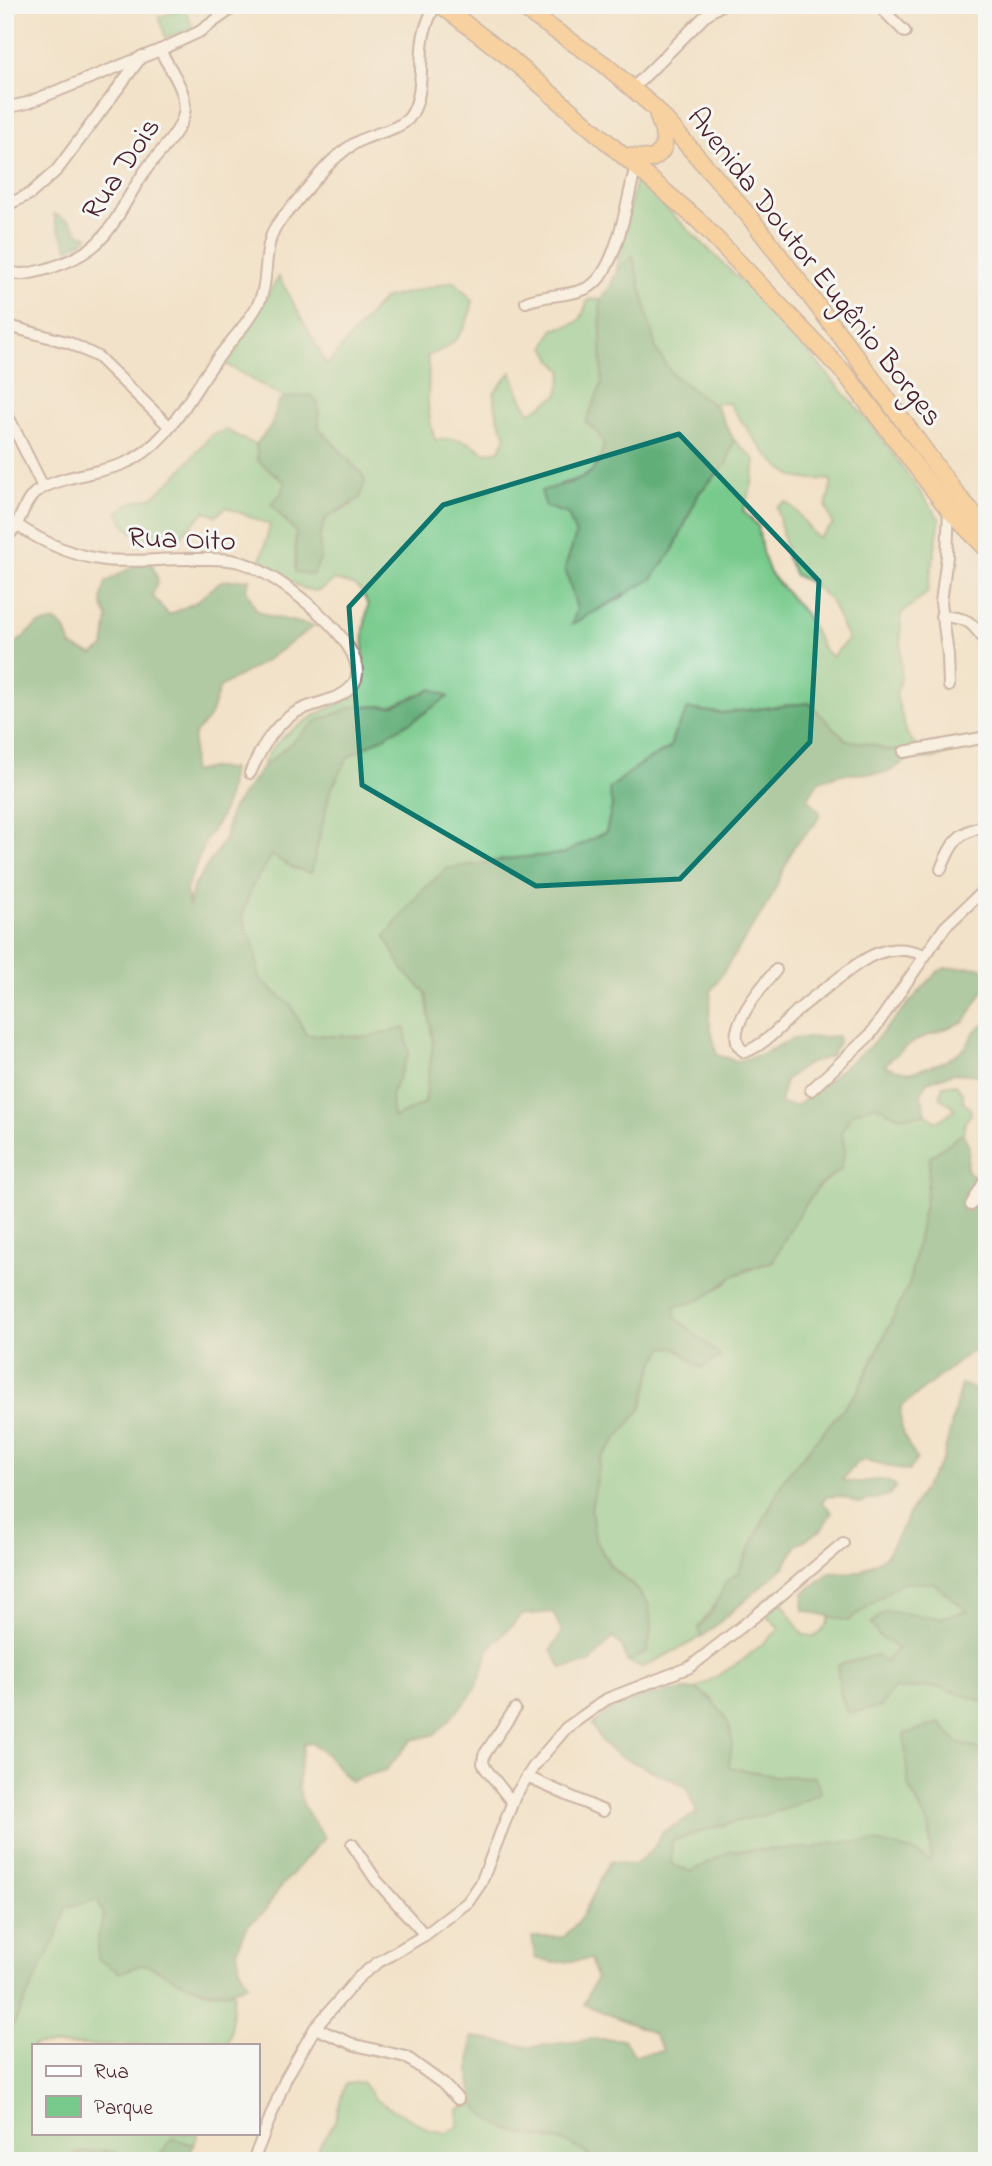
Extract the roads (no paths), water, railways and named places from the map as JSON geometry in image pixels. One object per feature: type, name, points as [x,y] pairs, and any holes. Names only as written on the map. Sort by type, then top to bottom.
[{"type":"highway","name":"Avenida Doutor Eugênio Borges","points":[[441,5],[506,55],[699,221],[847,376],[948,510],[987,549]]},
{"type":"highway","name":"Avenida Doutor Eugênio Borges","points":[[518,5],[604,64],[656,109],[749,216],[957,495],[987,528]]},
{"type":"highway","points":[[630,161],[651,159],[662,151],[665,138],[656,109]]},
{"type":"street","points":[[5,108],[27,103],[160,50],[199,32],[237,5]]},
{"type":"street","points":[[5,538],[17,525],[29,500],[43,487],[124,464],[143,454],[162,437],[258,306],[263,293],[268,244],[276,226],[330,161],[360,141],[408,118],[414,108],[420,83],[423,38],[435,5]]},
{"type":"street","points":[[633,88],[707,14],[721,5]]},
{"type":"street","points":[[878,5],[905,32]]},
{"type":"street","name":"Rua Dois","points":[[5,271],[29,274],[78,257],[105,237],[145,172],[177,130],[184,115],[185,102],[160,50]]},
{"type":"street","points":[[5,206],[30,194],[57,170],[142,56]]},
{"type":"street","points":[[526,302],[544,295],[584,290],[603,276],[618,239],[630,161]]},
{"type":"street","points":[[5,325],[85,348],[98,357],[169,426]]},
{"type":"street","points":[[5,410],[43,487]]},
{"type":"street","points":[[948,510],[941,615],[948,655],[949,687]]},
{"type":"street","name":"Rua Oito","points":[[17,525],[40,541],[106,560],[177,558],[243,562],[283,583],[324,619],[354,656],[356,679],[343,694],[290,715],[273,732],[259,753],[250,774]]},
{"type":"street","points":[[941,615],[964,618],[972,623],[987,643]]},
{"type":"street","points":[[904,752],[987,737]]},
{"type":"street","points":[[941,869],[951,843],[965,833],[987,826]]},
{"type":"street","points":[[811,1090],[870,1035],[944,927],[987,887]]},
{"type":"street","points":[[776,970],[750,1001],[737,1031],[736,1041],[739,1048],[746,1052],[759,1045],[820,992],[869,956],[896,949],[911,950],[924,955]]},
{"type":"street","points":[[971,1205],[987,1177]]},
{"type":"street","points":[[253,2161],[286,2078],[316,2028],[359,1977],[377,1963],[425,1936],[468,1902],[481,1883],[512,1802],[527,1777],[566,1728],[607,1699],[690,1667],[773,1602],[843,1542]]},
{"type":"street","points":[[512,1802],[483,1763],[484,1755],[515,1709]]},
{"type":"street","points":[[527,1777],[603,1811]]},
{"type":"street","points":[[352,1844],[376,1880],[425,1936]]},
{"type":"street","points":[[316,2028],[355,2045],[406,2057],[442,2083],[458,2099]]}]
